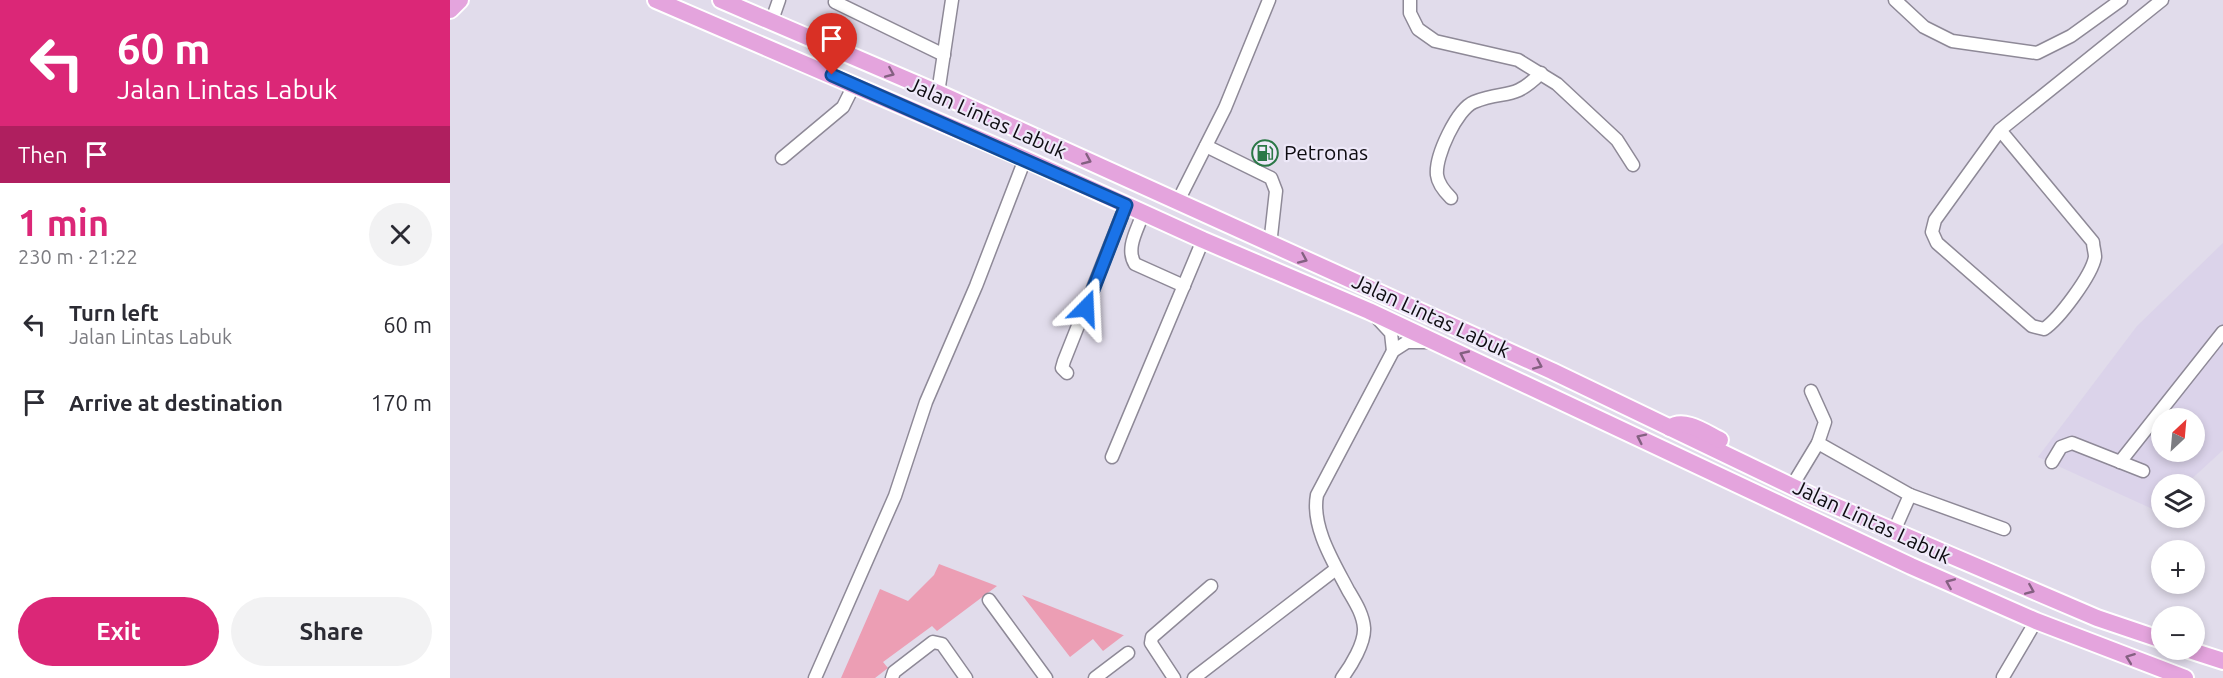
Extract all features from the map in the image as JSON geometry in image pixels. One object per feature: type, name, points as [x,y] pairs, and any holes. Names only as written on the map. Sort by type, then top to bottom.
[{"type":"main road","name":"Jalan Lintas Labuk","points":[[656,0],[1369,311],[1911,566],[2036,621],[2185,678]]},
{"type":"main road","name":"Jalan Lintas Labuk","points":[[720,0],[938,93],[1178,201],[1552,371],[1792,486],[2097,618],[2151,636]]},
{"type":"main road","points":[[1669,429],[1669,439],[1674,444],[1845,526],[1911,566]]},
{"type":"main road","points":[[2205,655],[2223,661]]},
{"type":"street","points":[[771,23],[779,0]]},
{"type":"street","points":[[938,93],[952,0]]},
{"type":"street","points":[[1178,201],[1225,108],[1269,0]]},
{"type":"street","points":[[1410,0],[1410,13],[1418,29],[1435,41],[1518,60],[1541,73],[1617,141],[1633,165]]},
{"type":"street","points":[[1895,0],[1924,27],[1952,41],[2037,53],[2071,36],[2121,0]]},
{"type":"street","points":[[2000,130],[2093,242],[2095,257],[2089,272],[2054,322],[2044,329],[2032,326],[1937,243],[1932,232],[1935,220],[2000,130],[2162,0]]},
{"type":"street","points":[[835,2],[944,55]]},
{"type":"street","points":[[1451,198],[1443,189],[1437,175],[1442,152],[1460,111],[1474,102],[1525,89],[1541,73]]},
{"type":"street","points":[[782,158],[843,107],[854,85]]},
{"type":"street","points":[[1206,146],[1271,178],[1276,191],[1270,244]]},
{"type":"street","points":[[815,678],[895,496],[926,402],[976,286],[1025,159]]},
{"type":"street","points":[[1067,372],[1062,368],[1064,361],[1126,205]]},
{"type":"street","points":[[1143,213],[1130,248],[1131,257],[1135,264],[1184,286]]},
{"type":"street","points":[[1112,457],[1203,240]]},
{"type":"street","points":[[1344,677],[1363,639],[1364,630],[1362,617],[1336,568],[1318,521],[1317,495],[1393,351],[1393,340],[1387,327],[1369,311]]},
{"type":"street","points":[[2120,462],[2223,332]]},
{"type":"street","points":[[1393,351],[1407,342],[1438,343]]},
{"type":"street","points":[[1792,486],[1818,443],[1825,422],[1811,392]]},
{"type":"street","points":[[1818,443],[1910,495],[2004,528]]},
{"type":"street","points":[[2052,462],[2061,447],[2073,443],[2143,471]]},
{"type":"street","points":[[1894,531],[1910,495]]},
{"type":"street","points":[[1194,678],[1336,568]]},
{"type":"street","points":[[1174,678],[1154,649],[1151,643],[1152,637],[1211,586]]},
{"type":"street","points":[[989,600],[1046,678]]},
{"type":"street","points":[[2003,677],[2036,621]]},
{"type":"street","points":[[891,676],[933,642],[938,642],[966,678]]},
{"type":"street","points":[[1095,678],[1128,653]]},
{"type":"shaded area","points":[[2223,243],[2223,450],[2197,474],[2151,474],[2151,508],[2038,457],[2137,326]]},
{"type":"shaded area","points":[[939,564],[997,586],[937,631],[932,626],[883,662],[888,668],[875,678],[841,678],[880,589],[908,601],[934,575]]},
{"type":"shaded area","points":[[1022,595],[1124,635],[1103,651],[1093,639],[1070,657]]},
{"type":"place","name":"Petronas","points":[[1265,153]]},
{"type":"route","points":[[832,75],[1126,205],[1086,308]]}]
